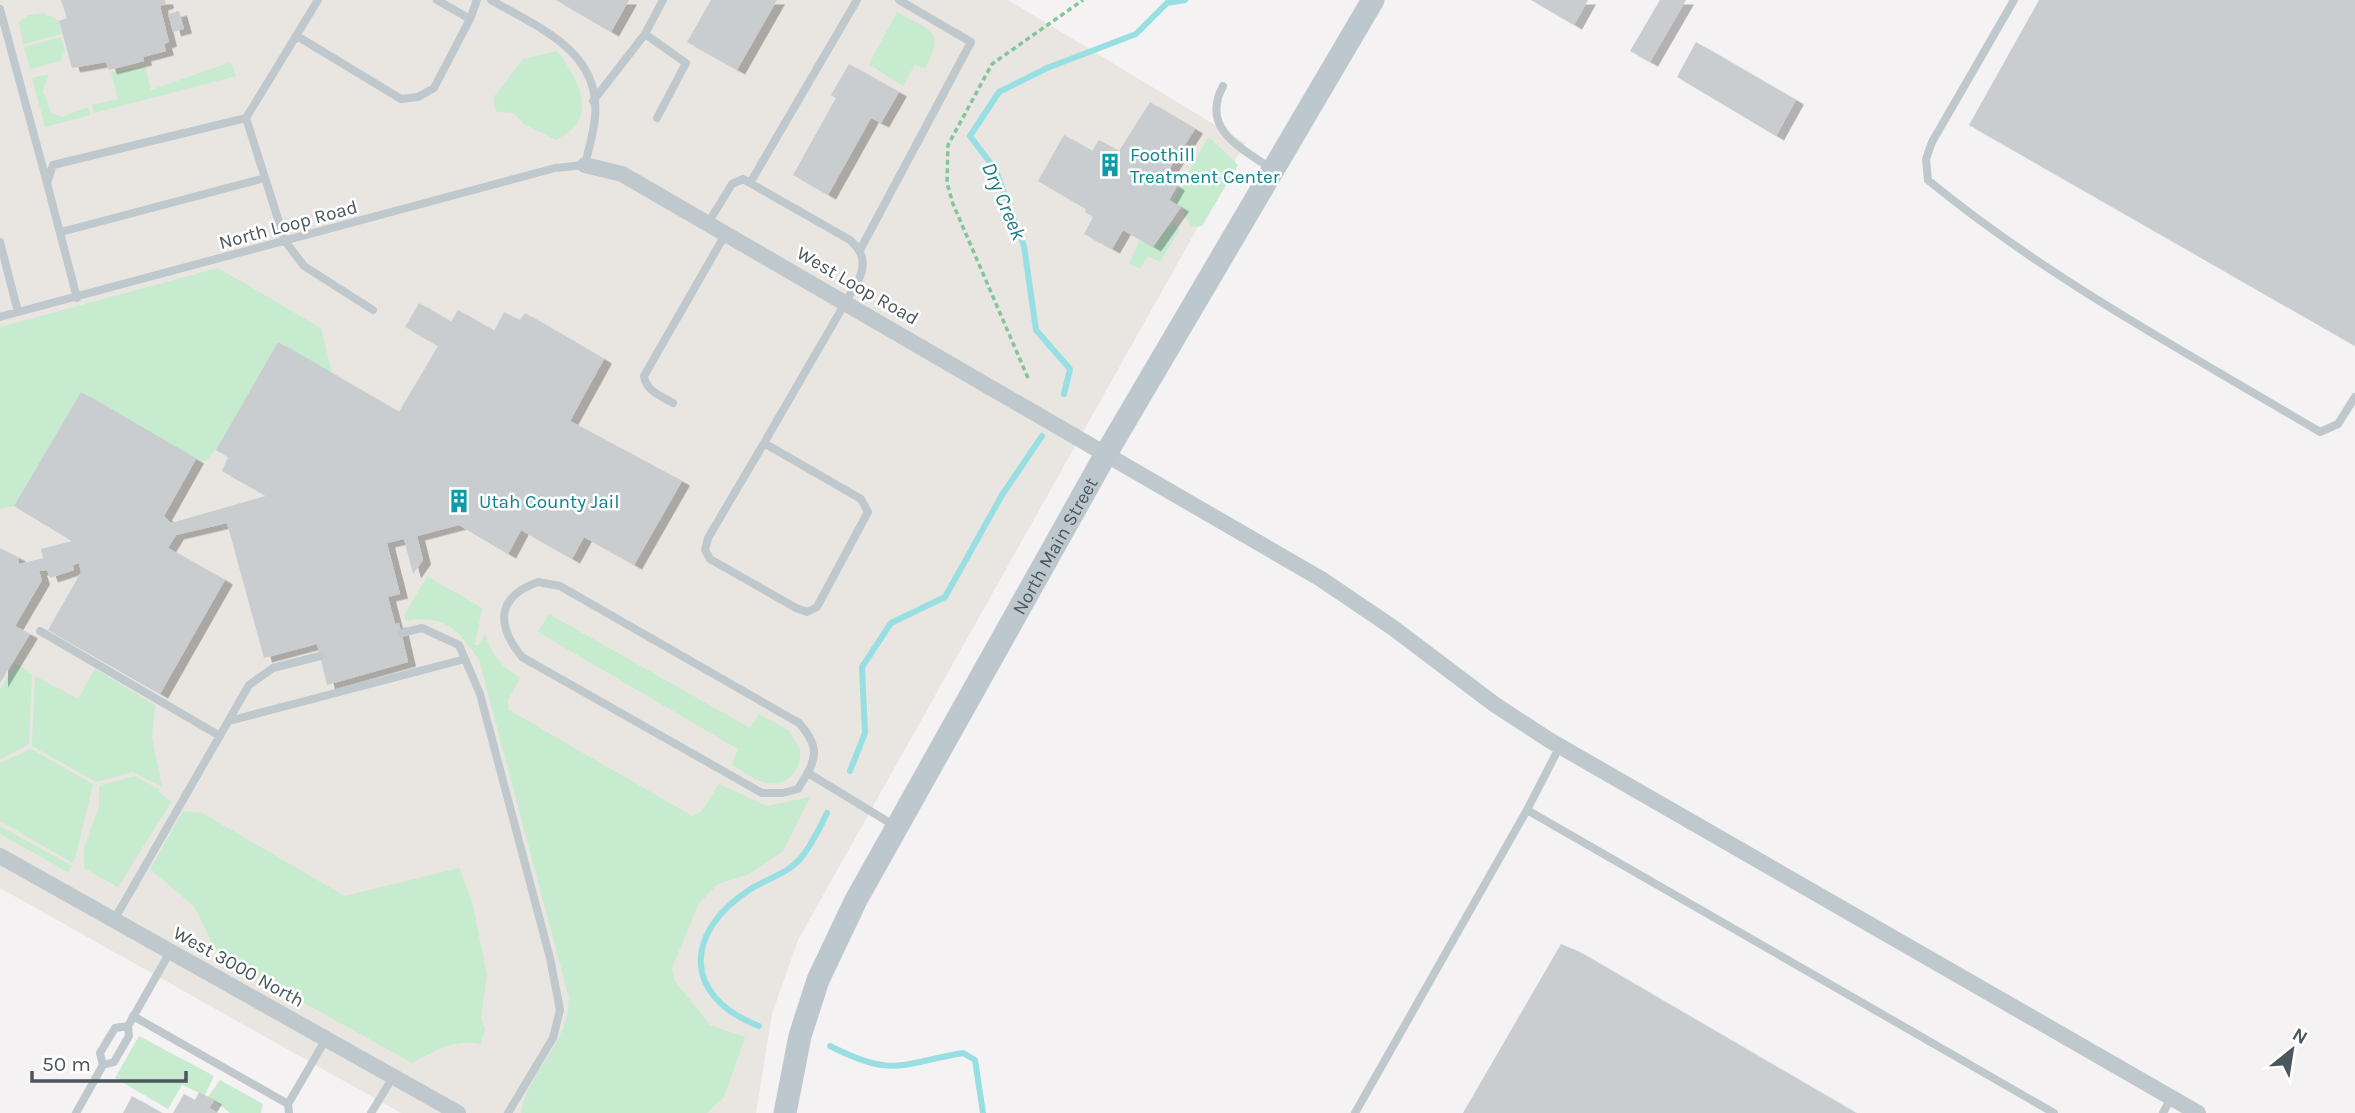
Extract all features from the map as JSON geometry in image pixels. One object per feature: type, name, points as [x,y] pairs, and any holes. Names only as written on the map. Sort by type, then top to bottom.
[{"type":"street","name":"North Main Street","points":[[785,1113],[800,1035],[818,980],[856,900],[1107,452],[1275,171],[1373,0]]},
{"type":"street","name":"West Loop Road","points":[[585,165],[622,174],[1107,452],[1342,593],[1494,704],[1560,746],[2198,1113]]},
{"type":"street","name":"West 3000 North","points":[[0,856],[458,1113]]},
{"type":"lane","points":[[47,183],[53,165],[246,118],[318,0]]},
{"type":"lane","points":[[437,0],[470,19]]},
{"type":"lane","points":[[298,36],[401,99],[418,97],[434,88],[477,0]]},
{"type":"lane","points":[[491,0],[570,47],[590,77],[595,116],[585,165]]},
{"type":"lane","points":[[593,101],[645,34],[663,0]]},
{"type":"lane","points":[[750,183],[857,0]]},
{"type":"lane","points":[[860,250],[971,42],[899,0]]},
{"type":"lane","points":[[2014,0],[1932,142],[1926,159],[1928,180],[1965,210],[2119,312],[2319,432],[2338,424],[2355,397]]},
{"type":"lane","points":[[0,9],[77,298]]},
{"type":"lane","points":[[645,34],[686,63],[657,118]]},
{"type":"lane","points":[[1223,86],[1215,105],[1222,128],[1242,149],[1275,171]]},
{"type":"lane","points":[[246,118],[285,241],[304,266],[373,310]]},
{"type":"lane","name":"North Loop Road","points":[[0,317],[555,168],[585,165]]},
{"type":"lane","points":[[61,232],[265,178]]},
{"type":"lane","points":[[708,223],[732,184],[743,179],[850,240],[860,250],[864,268],[846,303],[708,538],[705,550],[710,559],[807,612],[817,607],[868,512],[861,499],[764,443]]},
{"type":"lane","points":[[673,403],[653,392],[645,384],[644,376],[726,233]]},
{"type":"lane","points":[[0,242],[18,312]]},
{"type":"lane","points":[[538,582],[560,586],[799,723],[810,736],[815,749],[814,762],[808,773],[798,789],[783,793],[762,793],[739,781],[522,657],[508,639],[502,622],[507,604],[519,589],[538,582]]},
{"type":"lane","points":[[402,633],[422,628],[459,645],[484,706],[550,958],[560,1010],[552,1038],[508,1113]]},
{"type":"lane","points":[[40,631],[220,736]]},
{"type":"lane","points":[[114,920],[249,685],[273,668],[320,656]]},
{"type":"lane","points":[[229,721],[465,659]]},
{"type":"lane","points":[[1355,1113],[1527,810],[1560,746]]},
{"type":"lane","points":[[808,773],[898,828]]},
{"type":"lane","points":[[1527,810],[2054,1113]]},
{"type":"lane","points":[[103,1065],[114,1062],[129,1036],[128,1026],[133,1016],[170,951]]},
{"type":"lane","points":[[133,1016],[288,1108],[326,1039]]},
{"type":"lane","points":[[76,1113],[103,1065],[100,1053],[115,1028],[128,1026]]},
{"type":"lane","points":[[371,1113],[393,1077]]},
{"type":"lane","points":[[2163,1113],[2171,1098]]},
{"type":"path","points":[[1028,378],[953,204],[947,183],[948,145],[992,64],[1083,0]]},
{"type":"shaded area","points":[[0,0],[1008,0],[1245,143],[798,940],[772,1014],[756,1113],[401,1113],[0,888]]},
{"type":"green space","points":[[897,12],[926,28],[934,38],[934,46],[925,69],[915,64],[903,86],[869,64]]},
{"type":"green space","points":[[44,13],[59,21],[61,34],[23,44],[19,22],[28,15]]},
{"type":"green space","points":[[61,37],[65,51],[60,61],[30,69],[24,47]]},
{"type":"green space","points":[[557,51],[579,88],[582,109],[574,127],[556,140],[524,124],[514,113],[497,112],[493,98],[523,59]]},
{"type":"green space","points":[[228,63],[233,66],[236,76],[94,113],[92,105],[118,99],[111,72],[145,66],[151,90]]},
{"type":"green space","points":[[49,74],[43,91],[51,113],[62,117],[88,107],[90,115],[45,127],[32,78]]},
{"type":"green space","points":[[1210,138],[1238,165],[1202,226],[1192,227],[1183,213],[1184,209],[1172,202]]},
{"type":"green space","points":[[1173,221],[1179,230],[1160,262],[1148,256],[1140,269],[1129,263],[1140,240],[1153,247],[1166,225],[1170,227]]},
{"type":"green space","points":[[218,268],[321,328],[332,373],[278,342],[216,450],[205,461],[196,459],[81,392],[14,506],[0,509],[0,327]]},
{"type":"green space","points":[[427,576],[482,608],[475,645],[479,645],[485,634],[498,659],[520,678],[508,700],[509,710],[692,816],[702,811],[719,784],[767,806],[810,797],[783,851],[749,874],[718,884],[699,903],[672,968],[675,981],[710,1025],[745,1037],[724,1097],[707,1113],[521,1113],[531,1084],[562,1030],[569,998],[479,660],[457,633],[441,622],[419,619],[406,621],[404,616]]},
{"type":"green space","points":[[549,614],[750,728],[759,714],[788,730],[800,749],[796,770],[787,779],[775,784],[762,782],[744,773],[732,765],[738,749],[538,632]]},
{"type":"green space","points":[[15,663],[32,674],[29,744],[0,759],[0,689]]},
{"type":"green space","points":[[95,669],[155,705],[152,738],[162,787],[133,772],[96,782],[32,746],[35,676],[78,699]]},
{"type":"green space","points":[[31,749],[93,784],[75,859],[71,862],[0,821],[0,763]]},
{"type":"green space","points":[[134,776],[159,789],[171,802],[118,887],[84,868],[84,847],[99,807],[99,786]]},
{"type":"green space","points":[[183,811],[202,813],[345,896],[459,868],[472,901],[487,975],[481,1018],[485,1029],[480,1044],[452,1045],[412,1063],[217,954],[195,907],[150,869]]},
{"type":"green space","points":[[0,826],[72,866],[68,872],[0,834]]},
{"type":"green space","points":[[139,1036],[214,1076],[205,1095],[182,1085],[168,1109],[115,1078]]},
{"type":"green space","points":[[220,1080],[263,1104],[261,1113],[230,1113],[208,1097]]},
{"type":"building","points":[[61,0],[165,0],[166,4],[160,6],[169,42],[164,44],[166,51],[143,57],[144,61],[109,70],[106,62],[72,68],[59,21],[67,18]]},
{"type":"building","points":[[556,0],[629,0],[611,32]]},
{"type":"building","points":[[711,0],[777,0],[737,70],[687,42]]},
{"type":"building","points":[[1531,0],[1588,0],[1574,25]]},
{"type":"building","points":[[1660,0],[1686,0],[1650,62],[1630,51]]},
{"type":"building","points":[[2039,0],[2355,0],[2355,346],[1969,125]]},
{"type":"building","points":[[179,11],[184,29],[173,32],[168,14]]},
{"type":"building","points":[[1696,42],[1796,100],[1776,136],[1677,77]]},
{"type":"building","points":[[849,64],[899,92],[881,123],[871,118],[828,195],[793,175],[836,98],[831,95]]},
{"type":"building","name":"Foothill Treatment Center","points":[[1150,102],[1195,129],[1164,178],[1177,186],[1169,200],[1181,207],[1153,247],[1123,230],[1112,249],[1084,234],[1093,217],[1085,212],[1086,209],[1038,181],[1064,135],[1092,151],[1099,140],[1119,151]]},
{"type":"building","name":"Utah County Jail","points":[[419,303],[451,322],[458,310],[494,331],[504,312],[520,320],[525,313],[604,359],[570,421],[682,481],[634,565],[584,537],[572,559],[521,530],[508,554],[459,525],[417,536],[423,560],[413,574],[404,539],[387,543],[400,594],[388,597],[395,624],[399,623],[408,662],[327,685],[317,644],[264,658],[227,523],[176,535],[168,548],[225,580],[160,694],[48,630],[81,572],[79,563],[73,565],[74,570],[50,578],[47,570],[39,571],[42,580],[15,626],[30,634],[0,683],[0,548],[18,557],[19,564],[43,558],[41,549],[72,541],[14,506],[81,392],[196,459],[164,516],[171,523],[266,496],[222,471],[228,457],[216,450],[278,342],[399,412],[438,346],[405,327]]},
{"type":"building","points":[[1561,944],[1578,951],[1856,1113],[1463,1113]]},
{"type":"building","points":[[199,1092],[214,1100],[209,1108],[218,1113],[173,1113],[184,1094],[195,1100]]},
{"type":"building","points":[[132,1096],[162,1113],[123,1113]]},
{"type":"waterway","name":"Dry Creek","points":[[1064,394],[1070,369],[1036,330],[1024,246],[995,169],[970,136],[999,92],[1047,68],[1136,34],[1167,3],[1185,0]]},
{"type":"waterway","name":"Dry Creek","points":[[850,771],[865,733],[862,667],[891,623],[945,597],[1002,495],[1042,436]]},
{"type":"waterway","name":"Dry Creek","points":[[759,1026],[734,1013],[716,998],[705,981],[701,963],[703,944],[712,925],[728,907],[749,890],[783,872],[800,859],[812,843],[827,813]]},
{"type":"waterway","name":"Dry Creek","points":[[830,1046],[868,1062],[896,1066],[963,1053],[975,1060],[983,1113]]},
{"type":"place","name":"Foothill Treatment Center","points":[[1110,165]]},
{"type":"place","name":"Utah County Jail","points":[[459,501]]}]
